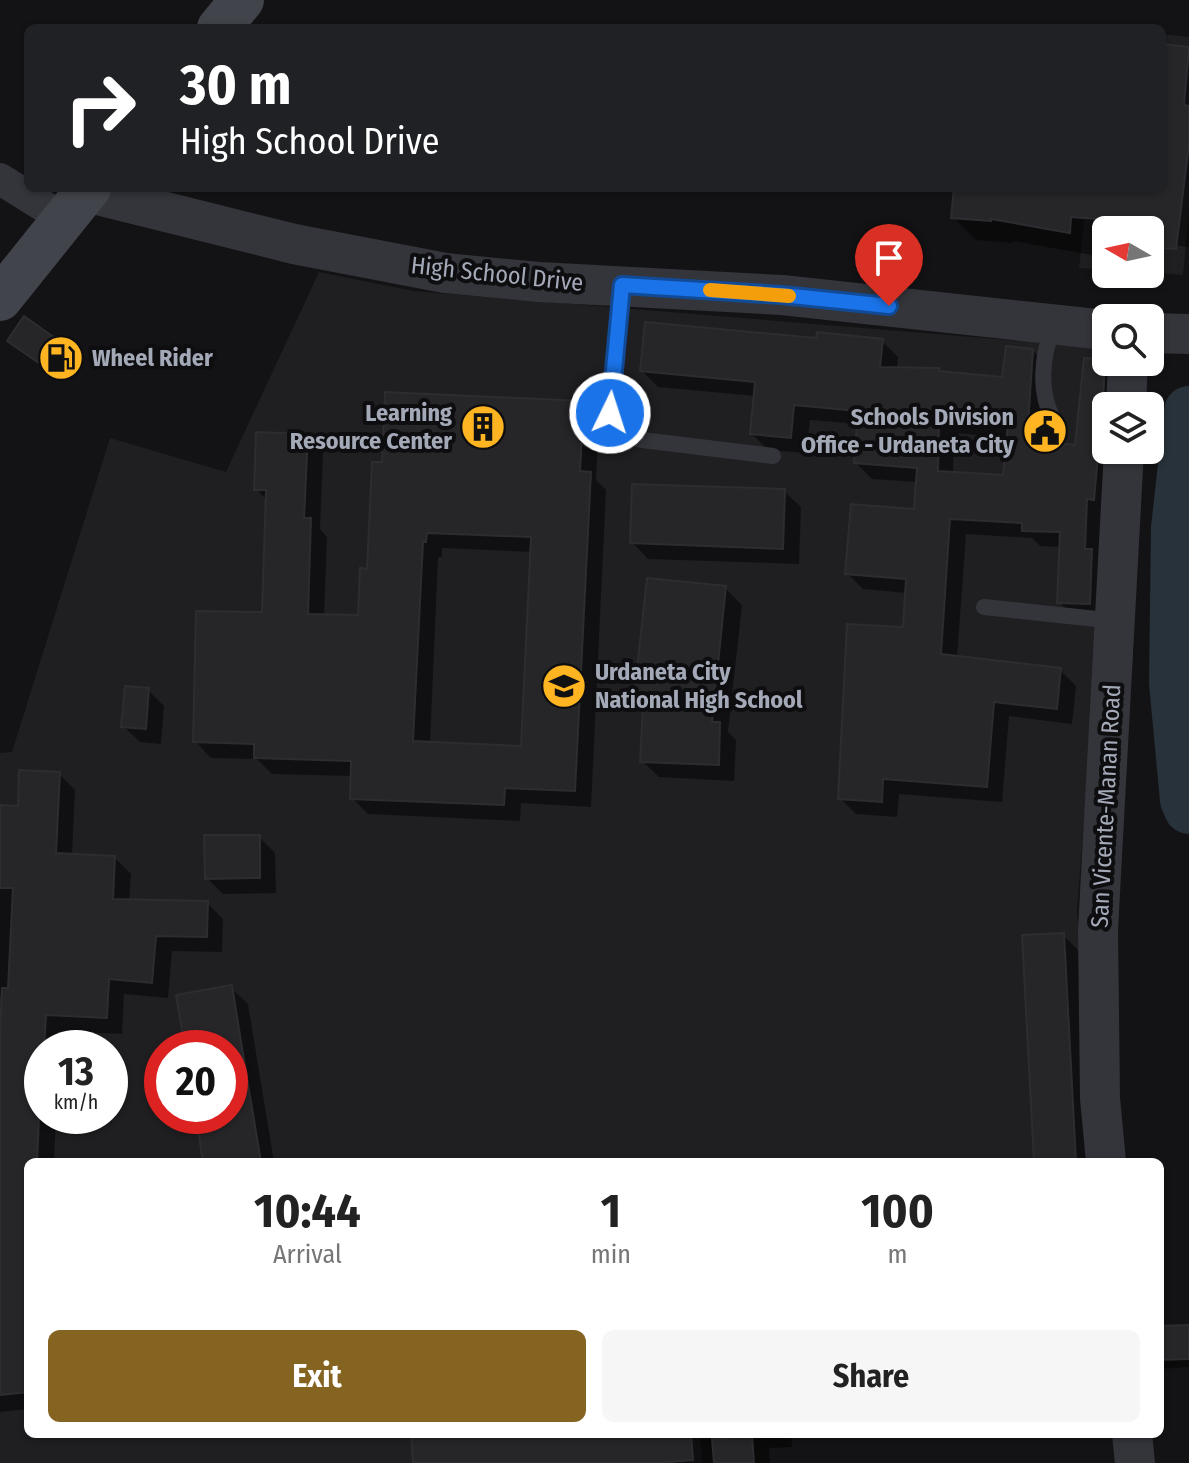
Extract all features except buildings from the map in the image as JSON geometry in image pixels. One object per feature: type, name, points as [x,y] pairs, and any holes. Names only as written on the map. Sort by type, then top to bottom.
[{"type":"main road","points":[[222,24],[242,0]]},
{"type":"main road","points":[[0,299],[79,199]]},
{"type":"street","points":[[0,179],[24,185]]},
{"type":"street","points":[[51,192],[79,199]]},
{"type":"street","name":"High School Drive","points":[[79,199],[445,273],[539,282],[782,295],[1092,329]]},
{"type":"street","name":"San Vicente-Manan Road","points":[[1106,1158],[1100,1098],[1098,930],[1123,464]]},
{"type":"street","points":[[1132,1438],[1135,1463]]},
{"type":"lane","points":[[622,285],[610,413],[617,433],[642,440],[773,456]]},
{"type":"lane","points":[[1054,326],[1048,338],[1043,381],[1047,409],[1055,422]]},
{"type":"lane","points":[[984,607],[1116,622]]},
{"type":"shaded area","points":[[1166,34],[1189,37],[1189,210],[1183,275],[1164,273],[1164,216],[1092,216],[1092,269],[1079,268],[1088,192],[1166,192]]},
{"type":"shaded area","name":"Urdaneta City National High School","points":[[319,272],[413,291],[1092,347],[1092,376],[1119,376],[1118,392],[1092,392],[1092,464],[1113,464],[1077,909],[1091,1158],[24,1158],[24,1438],[700,1438],[702,1463],[0,1463],[0,753],[12,752],[110,438],[226,472]]},
{"type":"waterway","points":[[1189,411],[1176,528],[1174,683],[1185,800],[1189,809]]},
{"type":"slow traffic","points":[[710,290],[789,296]]},
{"type":"place","name":"Wheel Rider","points":[[61,358]]},
{"type":"place","name":"Learning Resource Center","points":[[483,427]]},
{"type":"place","name":"Schools Division Office - Urdaneta City","points":[[1045,431]]},
{"type":"place","name":"Urdaneta City National High School","points":[[564,686]]},
{"type":"route","points":[[610,413],[622,285],[782,295],[889,306]]}]
